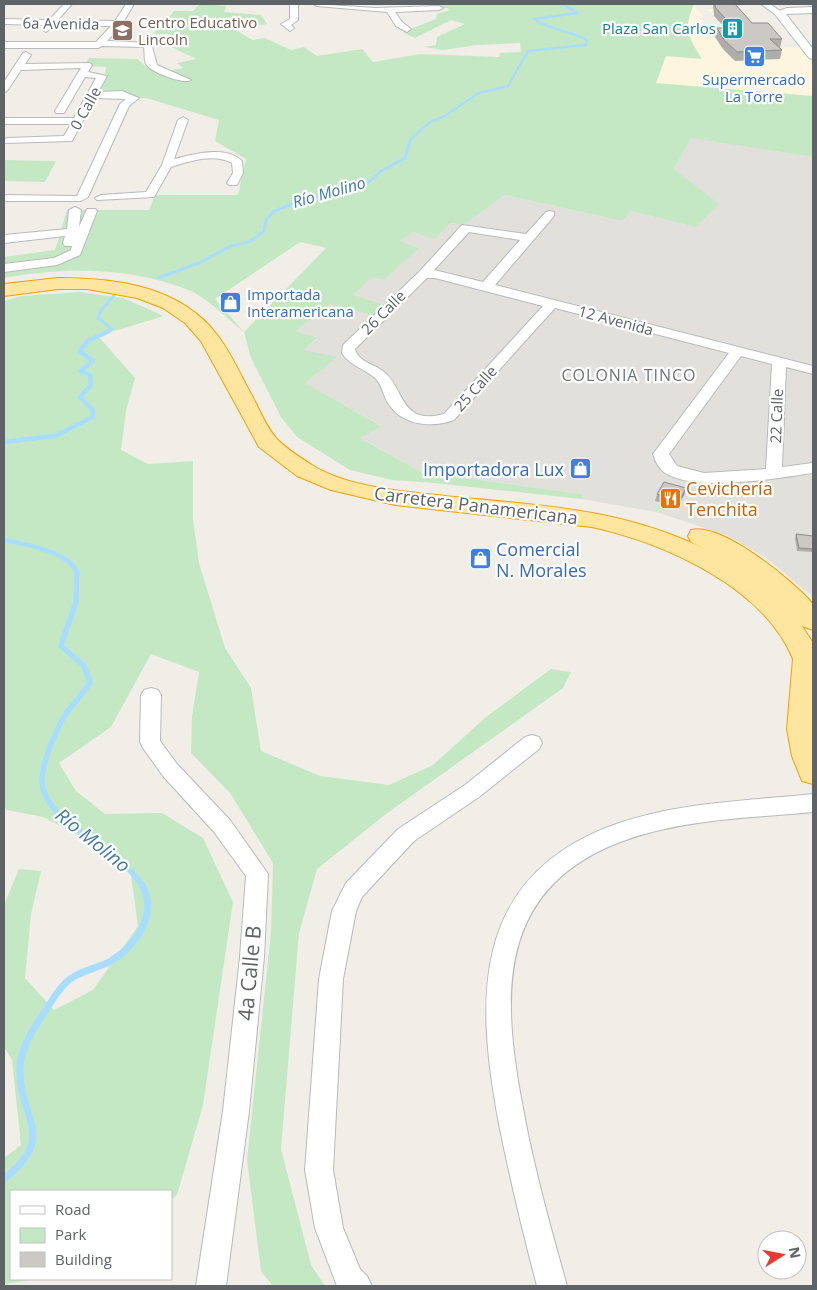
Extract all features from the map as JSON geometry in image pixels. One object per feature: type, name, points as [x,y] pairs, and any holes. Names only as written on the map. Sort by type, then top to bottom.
[{"type":"highway","name":"Carretera Panamericana","points":[[4,283],[40,278],[81,277],[124,281],[171,294],[198,306],[217,323],[284,434],[301,451],[318,462],[354,477],[404,487],[577,504],[619,510],[652,518],[695,534],[734,553],[800,605],[813,621]]},
{"type":"highway","name":"Carretera Panamericana","points":[[4,290],[57,283],[120,288],[158,298],[175,305],[200,326],[210,339],[267,442],[305,471],[339,485],[378,495],[613,522],[666,540],[720,567],[756,594],[796,638],[810,667]]},
{"type":"highway","points":[[810,667],[800,726],[803,744],[813,772]]},
{"type":"street","points":[[4,89],[21,67],[33,45],[68,4]]},
{"type":"street","points":[[98,44],[118,24],[130,4]]},
{"type":"street","points":[[290,28],[285,24],[294,20],[294,4]]},
{"type":"street","points":[[317,4],[390,10],[439,8]]},
{"type":"street","points":[[765,4],[779,13],[813,56]]},
{"type":"street","points":[[390,10],[399,24],[407,29]]},
{"type":"street","points":[[779,13],[813,10]]},
{"type":"street","name":"6a Avenida","points":[[4,22],[118,24]]},
{"type":"street","points":[[4,45],[148,45],[151,64],[154,67],[186,80]]},
{"type":"street","points":[[21,67],[82,69],[60,111]]},
{"type":"street","name":"0 Calle","points":[[8,140],[66,140],[102,75],[82,69]]},
{"type":"street","points":[[4,268],[57,261],[76,252],[79,231],[78,202],[125,104],[134,98],[122,94],[92,95]]},
{"type":"street","points":[[4,198],[78,202],[101,198],[150,195],[167,165],[183,120]]},
{"type":"street","points":[[4,121],[78,121]]},
{"type":"street","points":[[167,165],[208,157],[231,158],[237,161],[239,168],[233,183]]},
{"type":"street","points":[[4,264],[61,255],[79,231],[90,210],[100,206],[103,201],[101,198]]},
{"type":"street","points":[[4,204],[36,199]]},
{"type":"street","points":[[78,202],[90,210]]},
{"type":"street","points":[[487,286],[550,214]]},
{"type":"street","name":"26 Calle","points":[[348,348],[422,276],[466,228],[529,238]]},
{"type":"street","points":[[4,239],[79,231]]},
{"type":"street","name":"12 Avenida","points":[[422,276],[434,274],[487,286],[813,370]]},
{"type":"street","name":"25 Calle","points":[[348,348],[348,354],[352,358],[372,368],[382,377],[397,406],[404,412],[424,419],[440,420],[449,417],[553,303]]},
{"type":"street","points":[[737,350],[660,454],[664,464],[674,471],[704,478],[813,468]]},
{"type":"street","name":"22 Calle","points":[[774,473],[778,360]]},
{"type":"street","name":"4a Calle B","points":[[151,695],[150,742],[170,770],[222,826],[257,874],[252,957],[236,1111],[211,1286]]},
{"type":"street","points":[[357,1286],[349,1279],[329,1228],[319,1170],[331,979],[344,911],[354,890],[406,835],[472,791],[532,743]]},
{"type":"street","points":[[552,1286],[514,1138],[497,1034],[499,974],[514,926],[536,888],[561,866],[591,846],[616,834],[679,819],[813,803]]},
{"type":"shaded area","points":[[693,5],[704,17],[698,17],[712,35],[728,33],[707,9],[729,9],[779,48],[801,47],[813,66],[813,96],[656,83],[666,56],[686,32],[688,18]]},
{"type":"shaded area","points":[[691,137],[813,157],[813,597],[765,557],[726,535],[656,512],[582,499],[581,494],[421,472],[359,437],[380,425],[304,383],[304,350],[317,339],[294,331],[330,304],[353,295],[373,277],[419,248],[398,241],[414,232],[434,238],[451,223],[463,225],[505,195],[622,221],[631,211],[695,227],[674,169]]},
{"type":"green space","points":[[200,4],[226,6],[224,12],[261,15],[267,24],[234,29],[253,40],[265,38],[291,50],[304,47],[317,56],[362,49],[373,62],[420,54],[499,57],[500,53],[521,52],[520,43],[477,45],[443,50],[424,47],[436,45],[437,37],[465,24],[451,20],[415,38],[403,32],[436,19],[437,14],[450,10],[447,8],[426,10],[430,4],[694,4],[688,27],[690,38],[702,59],[666,56],[656,83],[813,96],[813,157],[691,138],[674,169],[719,204],[695,227],[631,211],[622,221],[505,195],[463,225],[451,223],[434,239],[414,232],[399,241],[419,248],[384,280],[373,277],[353,295],[385,305],[376,316],[330,304],[295,331],[317,338],[304,350],[337,357],[305,383],[381,426],[360,438],[421,472],[582,494],[582,499],[392,480],[350,470],[297,437],[281,417],[251,358],[244,332],[209,302],[194,293],[142,276],[95,271],[49,272],[4,278],[4,257],[55,250],[67,210],[149,210],[155,195],[238,195],[246,159],[215,141],[219,120],[146,98],[94,97],[104,83],[106,67],[84,66],[89,58],[138,59],[149,69],[159,72],[183,68],[177,63],[196,59],[165,44],[169,34],[154,34],[159,23],[146,23],[151,18],[168,19],[174,11],[193,11]],"holes":[[[300,242],[326,248],[244,332],[215,299]]]},
{"type":"green space","points":[[4,160],[56,161],[45,182],[4,181]]},
{"type":"green space","points":[[80,292],[123,298],[164,316],[98,336],[135,378],[126,411],[121,450],[148,464],[193,461],[193,519],[199,563],[225,648],[251,688],[261,751],[320,776],[389,785],[433,765],[486,717],[551,669],[571,672],[563,688],[386,814],[317,869],[299,933],[281,1149],[311,1265],[325,1286],[273,1286],[261,1271],[247,1160],[271,932],[273,863],[230,793],[191,753],[192,716],[199,672],[151,654],[111,727],[59,763],[76,791],[105,814],[162,813],[203,838],[233,902],[203,1105],[177,1195],[172,1199],[172,1190],[10,1190],[10,1280],[31,1280],[4,1284],[4,1158],[21,1145],[12,1060],[4,1047],[4,905],[19,869],[41,871],[31,914],[25,978],[54,1010],[93,990],[138,926],[129,861],[43,817],[7,810],[4,806],[4,301],[21,296]]},
{"type":"building","points":[[715,4],[735,4],[752,23],[768,23],[782,39],[770,39],[782,50],[737,52],[724,40],[717,28],[734,28],[715,7]]},
{"type":"building","points":[[664,482],[686,488],[679,501],[657,494]]},
{"type":"building","points":[[796,534],[813,536],[813,549],[799,548]]},
{"type":"waterway","name":"Río Molino","points":[[409,145],[410,140],[430,122],[443,117],[479,93],[508,86],[528,51],[586,45],[587,40],[547,26],[534,19],[577,13],[563,4]]},
{"type":"waterway","name":"Río Molino","points":[[158,278],[199,263],[229,247],[251,241],[264,231],[266,220],[274,211],[305,199],[367,184],[381,171],[405,158],[409,144]]},
{"type":"waterway","name":"Río Molino","points":[[106,332],[112,329],[98,318],[100,312],[117,292]]},
{"type":"waterway","name":"Río Molino","points":[[4,442],[55,436],[93,417],[92,409],[80,397],[91,385],[90,375],[80,371],[93,361],[80,351],[88,341],[109,331]]},
{"type":"waterway","name":"Río Molino","points":[[4,540],[56,554],[73,566],[77,573]]},
{"type":"waterway","name":"Río Molino","points":[[77,573],[76,602],[61,646],[84,666],[90,682],[64,717],[52,742],[42,777],[45,793],[53,808],[83,834],[117,859],[142,886]]},
{"type":"waterway","name":"Río Molino","points":[[4,1179],[20,1164],[29,1151],[33,1138],[32,1126],[21,1085],[21,1058],[27,1041],[55,996],[67,981],[80,973],[111,961],[129,946],[136,937],[142,928],[148,906],[142,885]]},
{"type":"place","name":"Plaza San Carlos","points":[[732,28]]},
{"type":"place","name":"Centro Educativo Lincoln","points":[[122,31]]},
{"type":"place","name":"Supermercado La Torre","points":[[754,56]]},
{"type":"place","name":"Importada Interamericana","points":[[231,303]]},
{"type":"place","name":"Importadora Lux","points":[[580,469]]},
{"type":"place","name":"Cevichería Tenchita","points":[[670,498]]},
{"type":"place","name":"Comercial N. Morales","points":[[480,559]]},
{"type":"district","name":"COLONIA TINCO","points":[[629,375]]}]
